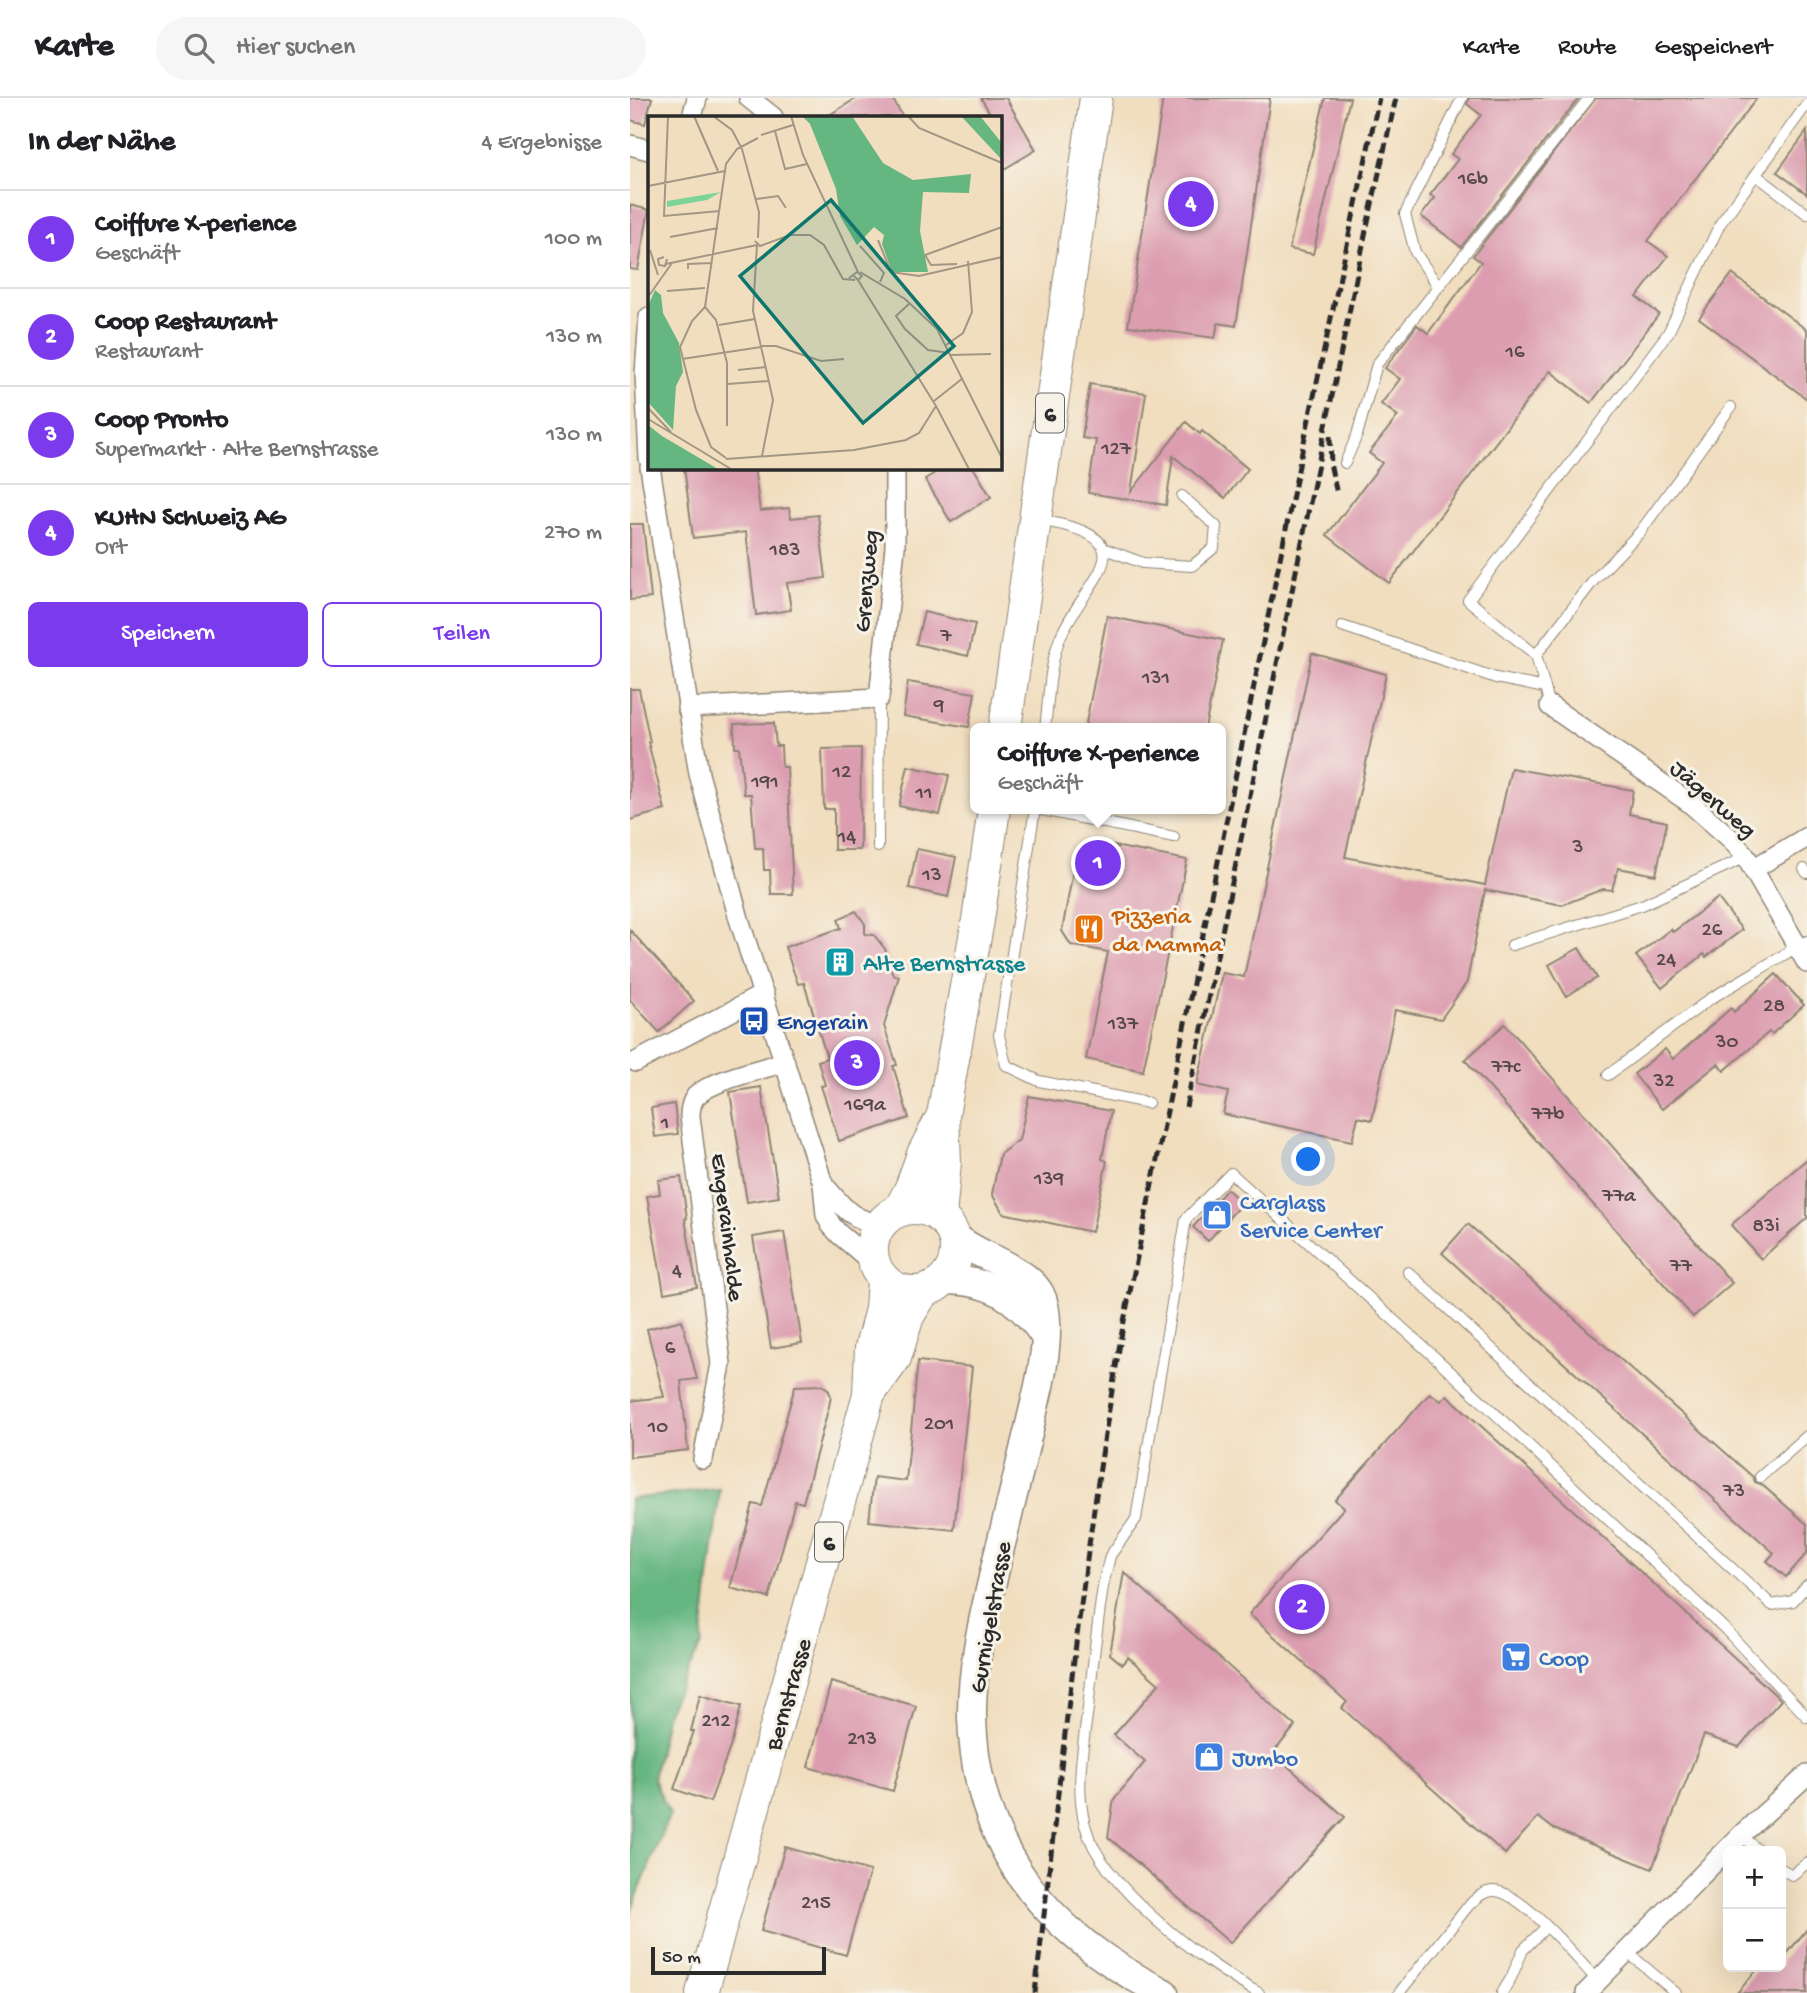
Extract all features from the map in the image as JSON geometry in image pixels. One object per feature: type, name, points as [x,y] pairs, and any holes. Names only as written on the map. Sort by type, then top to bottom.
[{"type":"main road","name":"6","points":[[1006,723],[1096,98]]},
{"type":"main road","points":[[933,1286],[956,1262],[947,1226],[943,1115],[978,920],[992,814]]},
{"type":"main road","points":[[943,1115],[924,1151],[911,1188],[872,1243],[877,1270],[900,1291],[974,1282],[999,1291],[1031,1316],[1044,1335]]},
{"type":"main road","points":[[890,1218],[918,1208],[947,1226]]},
{"type":"main road","name":"Gurnigelstrasse","points":[[947,1226],[971,1249],[1023,1276],[1032,1284],[1041,1295],[1046,1316],[1045,1356],[1039,1386],[978,1652],[972,1717],[976,1758],[989,1811],[1000,1839],[1024,1883],[1053,1916],[1096,1951],[1164,1993]]},
{"type":"main road","name":"Bernstrasse","points":[[702,1993],[869,1394],[871,1348],[881,1308],[877,1270]]},
{"type":"main road","name":"Bernstrasse","points":[[869,1394],[895,1358],[908,1316],[933,1286]]},
{"type":"street","points":[[692,116],[697,98]]},
{"type":"street","points":[[749,98],[772,116]]},
{"type":"street","points":[[630,145],[648,150]]},
{"type":"street","points":[[648,324],[641,373],[648,448]]},
{"type":"street","points":[[650,469],[687,708],[699,774],[715,837],[823,1184],[826,1215],[839,1234],[877,1270]]},
{"type":"street","name":"Grenzweg","points":[[879,698],[895,547],[895,469]]},
{"type":"street","name":"Jägerweg","points":[[1548,697],[1690,803],[1731,839],[1750,863],[1804,950]]},
{"type":"street","points":[[687,708],[879,698]]},
{"type":"street","points":[[1750,863],[1807,837]]},
{"type":"street","points":[[632,1065],[764,994]]},
{"type":"street","name":"Engerainhalde","points":[[703,1459],[721,1364],[690,1116],[691,1105],[695,1097],[704,1090],[726,1080],[785,1062]]},
{"type":"street","points":[[823,1184],[854,1217],[870,1223],[890,1218]]},
{"type":"street","points":[[1592,1987],[1741,1835],[1807,1775]]},
{"type":"lane","points":[[1438,286],[1415,252],[1405,214],[1462,98]]},
{"type":"lane","points":[[1345,463],[1357,435],[1377,364],[1589,98]]},
{"type":"lane","points":[[1548,697],[1536,654],[1468,600],[1668,333],[1720,224],[1807,104]]},
{"type":"lane","points":[[1756,174],[1807,214]]},
{"type":"lane","points":[[1536,654],[1594,580],[1640,532],[1731,407]]},
{"type":"lane","points":[[1105,550],[1143,563],[1192,566],[1214,548],[1216,526],[1182,496]]},
{"type":"lane","points":[[1034,519],[1067,525],[1091,536],[1101,543],[1105,550],[1105,561],[1096,582],[1069,619],[1058,642],[1046,723]]},
{"type":"lane","points":[[1342,626],[1548,697]]},
{"type":"lane","name":"Grenzweg","points":[[878,848],[879,698]]},
{"type":"lane","points":[[1035,814],[999,1035],[1006,1065],[1039,1081],[1148,1104]]},
{"type":"lane","points":[[1061,814],[1174,837]]},
{"type":"lane","points":[[1512,945],[1642,905],[1750,863]]},
{"type":"lane","points":[[1608,1075],[1710,999],[1804,950]]},
{"type":"lane","points":[[1259,1993],[1195,1951],[1136,1900],[1114,1877],[1086,1830],[1079,1788],[1104,1581],[1110,1556],[1136,1519],[1186,1219],[1231,1173],[1439,1361],[1716,1620],[1807,1717]]},
{"type":"lane","points":[[1408,1272],[1772,1605],[1793,1601],[1807,1585]]},
{"type":"lane","points":[[1760,1477],[1807,1436]]},
{"type":"lane","points":[[1741,1835],[1753,1846]]},
{"type":"lane","points":[[1786,1872],[1791,1875],[1807,1863]]},
{"type":"lane","points":[[1399,1993],[1480,1895],[1492,1891],[1506,1893],[1528,1908],[1592,1987]]},
{"type":"lane","points":[[1502,1993],[1522,1950],[1546,1927]]},
{"type":"lane","points":[[1626,1951],[1676,1993]]},
{"type":"green space","points":[[720,1489],[701,1645],[667,1712],[653,1779],[670,1814],[630,1914],[630,1499]]},
{"type":"building","points":[[630,98],[652,98],[645,124],[630,120]]},
{"type":"building","points":[[857,98],[892,98],[902,116],[828,116]]},
{"type":"building","points":[[981,98],[1006,98],[1036,150],[1001,171],[1001,116],[991,116]]},
{"type":"building","points":[[1163,98],[1270,98],[1236,326],[1218,323],[1215,338],[1128,326]]},
{"type":"building","points":[[1325,98],[1350,98],[1313,254],[1289,249]]},
{"type":"building","points":[[1469,98],[1579,98],[1461,247],[1421,216],[1435,198],[1430,195],[1458,159],[1451,154],[1481,115],[1467,104]]},
{"type":"building","points":[[1596,98],[1757,98],[1648,241],[1668,256],[1637,297],[1659,314],[1591,403],[1550,371],[1389,583],[1327,535],[1382,463],[1369,453],[1398,416],[1381,404],[1400,379],[1385,368],[1417,325],[1428,333],[1481,262],[1473,256]]},
{"type":"building","points":[[1807,131],[1807,194],[1777,172]]},
{"type":"building","points":[[630,205],[648,210],[648,215],[638,270],[630,269]]},
{"type":"building","points":[[1732,274],[1807,330],[1807,399],[1699,318]]},
{"type":"building","points":[[1090,384],[1146,393],[1131,492],[1186,422],[1200,434],[1202,431],[1248,469],[1225,498],[1173,456],[1166,505],[1088,493],[1096,440],[1082,438]]},
{"type":"building","points":[[684,469],[754,469],[760,511],[789,508],[791,518],[818,515],[826,578],[787,583],[791,610],[756,615],[746,532],[693,538]]},
{"type":"building","points":[[942,469],[974,469],[991,497],[951,522],[925,479]]},
{"type":"building","points":[[630,524],[643,524],[651,598],[630,600]]},
{"type":"building","points":[[924,612],[975,624],[968,656],[916,644]]},
{"type":"building","points":[[1107,616],[1223,640],[1206,723],[1086,723]]},
{"type":"building","points":[[1312,653],[1386,674],[1345,857],[1485,885],[1511,768],[1633,790],[1629,814],[1667,822],[1656,875],[1618,868],[1612,890],[1603,889],[1562,905],[1485,890],[1467,982],[1441,1019],[1395,1010],[1372,1120],[1358,1117],[1352,1141],[1223,1114],[1228,1092],[1197,1085],[1222,973],[1244,977]]},
{"type":"building","points":[[908,682],[975,693],[969,727],[903,716]]},
{"type":"building","points":[[630,689],[639,689],[648,742],[665,810],[630,820]]},
{"type":"building","points":[[774,723],[776,746],[781,746],[782,767],[787,767],[793,894],[771,894],[770,870],[764,870],[763,848],[755,848],[751,794],[744,794],[739,747],[735,747],[734,724]]},
{"type":"building","points":[[861,748],[860,850],[834,850],[834,809],[824,809],[822,749]]},
{"type":"building","points":[[908,766],[949,775],[940,815],[899,806]]},
{"type":"building","points":[[1088,841],[1187,860],[1143,1071],[1086,1059],[1108,952],[1071,945],[1062,931],[1077,849]]},
{"type":"building","points":[[917,849],[956,857],[948,897],[909,888]]},
{"type":"building","points":[[1718,898],[1742,930],[1706,957],[1704,954],[1662,988],[1636,956]]},
{"type":"building","points":[[856,911],[865,924],[865,934],[874,935],[885,949],[893,975],[899,976],[884,1026],[897,1065],[893,1066],[909,1118],[839,1141],[821,1086],[825,1085],[818,1061],[827,1058],[804,983],[798,984],[785,947],[841,928],[838,919]]},
{"type":"building","points":[[630,930],[694,1001],[659,1032],[630,1000]]},
{"type":"building","points":[[1579,948],[1597,978],[1566,996],[1549,965]]},
{"type":"building","points":[[1776,974],[1804,1005],[1724,1071],[1718,1064],[1662,1109],[1634,1074],[1665,1049],[1673,1059],[1731,1008],[1734,1012]]},
{"type":"building","points":[[1505,1024],[1732,1283],[1693,1317],[1465,1060]]},
{"type":"building","points":[[761,1087],[779,1197],[747,1202],[730,1092]]},
{"type":"building","points":[[1029,1096],[1111,1111],[1102,1159],[1107,1161],[1092,1232],[1003,1213],[992,1194],[1000,1154],[1019,1140]]},
{"type":"building","points":[[674,1104],[678,1134],[655,1137],[651,1108]]},
{"type":"building","points":[[1807,1159],[1807,1218],[1761,1259],[1731,1225]]},
{"type":"building","points":[[681,1177],[697,1287],[664,1293],[647,1196],[660,1194],[658,1180]]},
{"type":"building","name":"Carglass Service Center","points":[[1227,1189],[1242,1203],[1208,1241],[1193,1227]]},
{"type":"building","points":[[1468,1224],[1753,1477],[1755,1482],[1761,1484],[1807,1524],[1807,1553],[1786,1577],[1767,1561],[1774,1553],[1442,1253]]},
{"type":"building","points":[[784,1232],[802,1343],[771,1348],[753,1237]]},
{"type":"building","points":[[682,1320],[697,1379],[681,1381],[688,1450],[630,1457],[630,1401],[664,1397],[647,1329]]},
{"type":"building","points":[[918,1361],[972,1367],[954,1530],[869,1521],[874,1477],[906,1481]]},
{"type":"building","points":[[822,1385],[828,1389],[831,1396],[829,1406],[803,1503],[795,1501],[769,1598],[730,1588],[753,1504],[762,1506],[795,1386]]},
{"type":"building","name":"Coop","points":[[1430,1393],[1441,1401],[1447,1395],[1781,1700],[1739,1747],[1704,1735],[1652,1869],[1554,1829],[1538,1817],[1505,1854],[1342,1708],[1347,1702],[1249,1614],[1344,1508],[1335,1500]]},
{"type":"building","name":"Jumbo","points":[[1124,1572],[1295,1726],[1273,1753],[1345,1817],[1230,1943],[1108,1837],[1114,1799],[1145,1762],[1114,1735],[1159,1684],[1128,1657],[1122,1664],[1110,1654]]},
{"type":"building","points":[[831,1682],[916,1706],[893,1791],[808,1767]]},
{"type":"building","points":[[700,1695],[741,1706],[732,1742],[710,1802],[674,1789],[694,1731],[691,1731]]},
{"type":"building","points":[[785,1847],[870,1871],[846,1955],[761,1931]]},
{"type":"building","points":[[1807,1929],[1807,1993],[1737,1993],[1755,1972],[1786,1972],[1786,1955]]},
{"type":"railway","points":[[1035,1993],[1085,1575],[1123,1326],[1302,451],[1379,98]]},
{"type":"railway","points":[[1186,1107],[1365,235],[1396,98]]},
{"type":"railway","points":[[1330,436],[1331,468],[1337,494]]},
{"type":"place","name":"KUHN Schweiz AG","points":[[1191,204]]},
{"type":"place","name":"Coiffure X-perience","points":[[1098,863]]},
{"type":"place","name":"Pizzeria da Mamma","points":[[1089,929]]},
{"type":"place","name":"Alte Bernstrasse","points":[[840,962]]},
{"type":"place","name":"Engerain","points":[[754,1021]]},
{"type":"place","name":"Coop Pronto","points":[[857,1063]]},
{"type":"place","name":"Carglass Service Center","points":[[1217,1215]]},
{"type":"place","name":"Coop Restaurant","points":[[1302,1607]]},
{"type":"place","name":"Coop","points":[[1516,1657]]},
{"type":"place","name":"Jumbo","points":[[1209,1757]]}]
